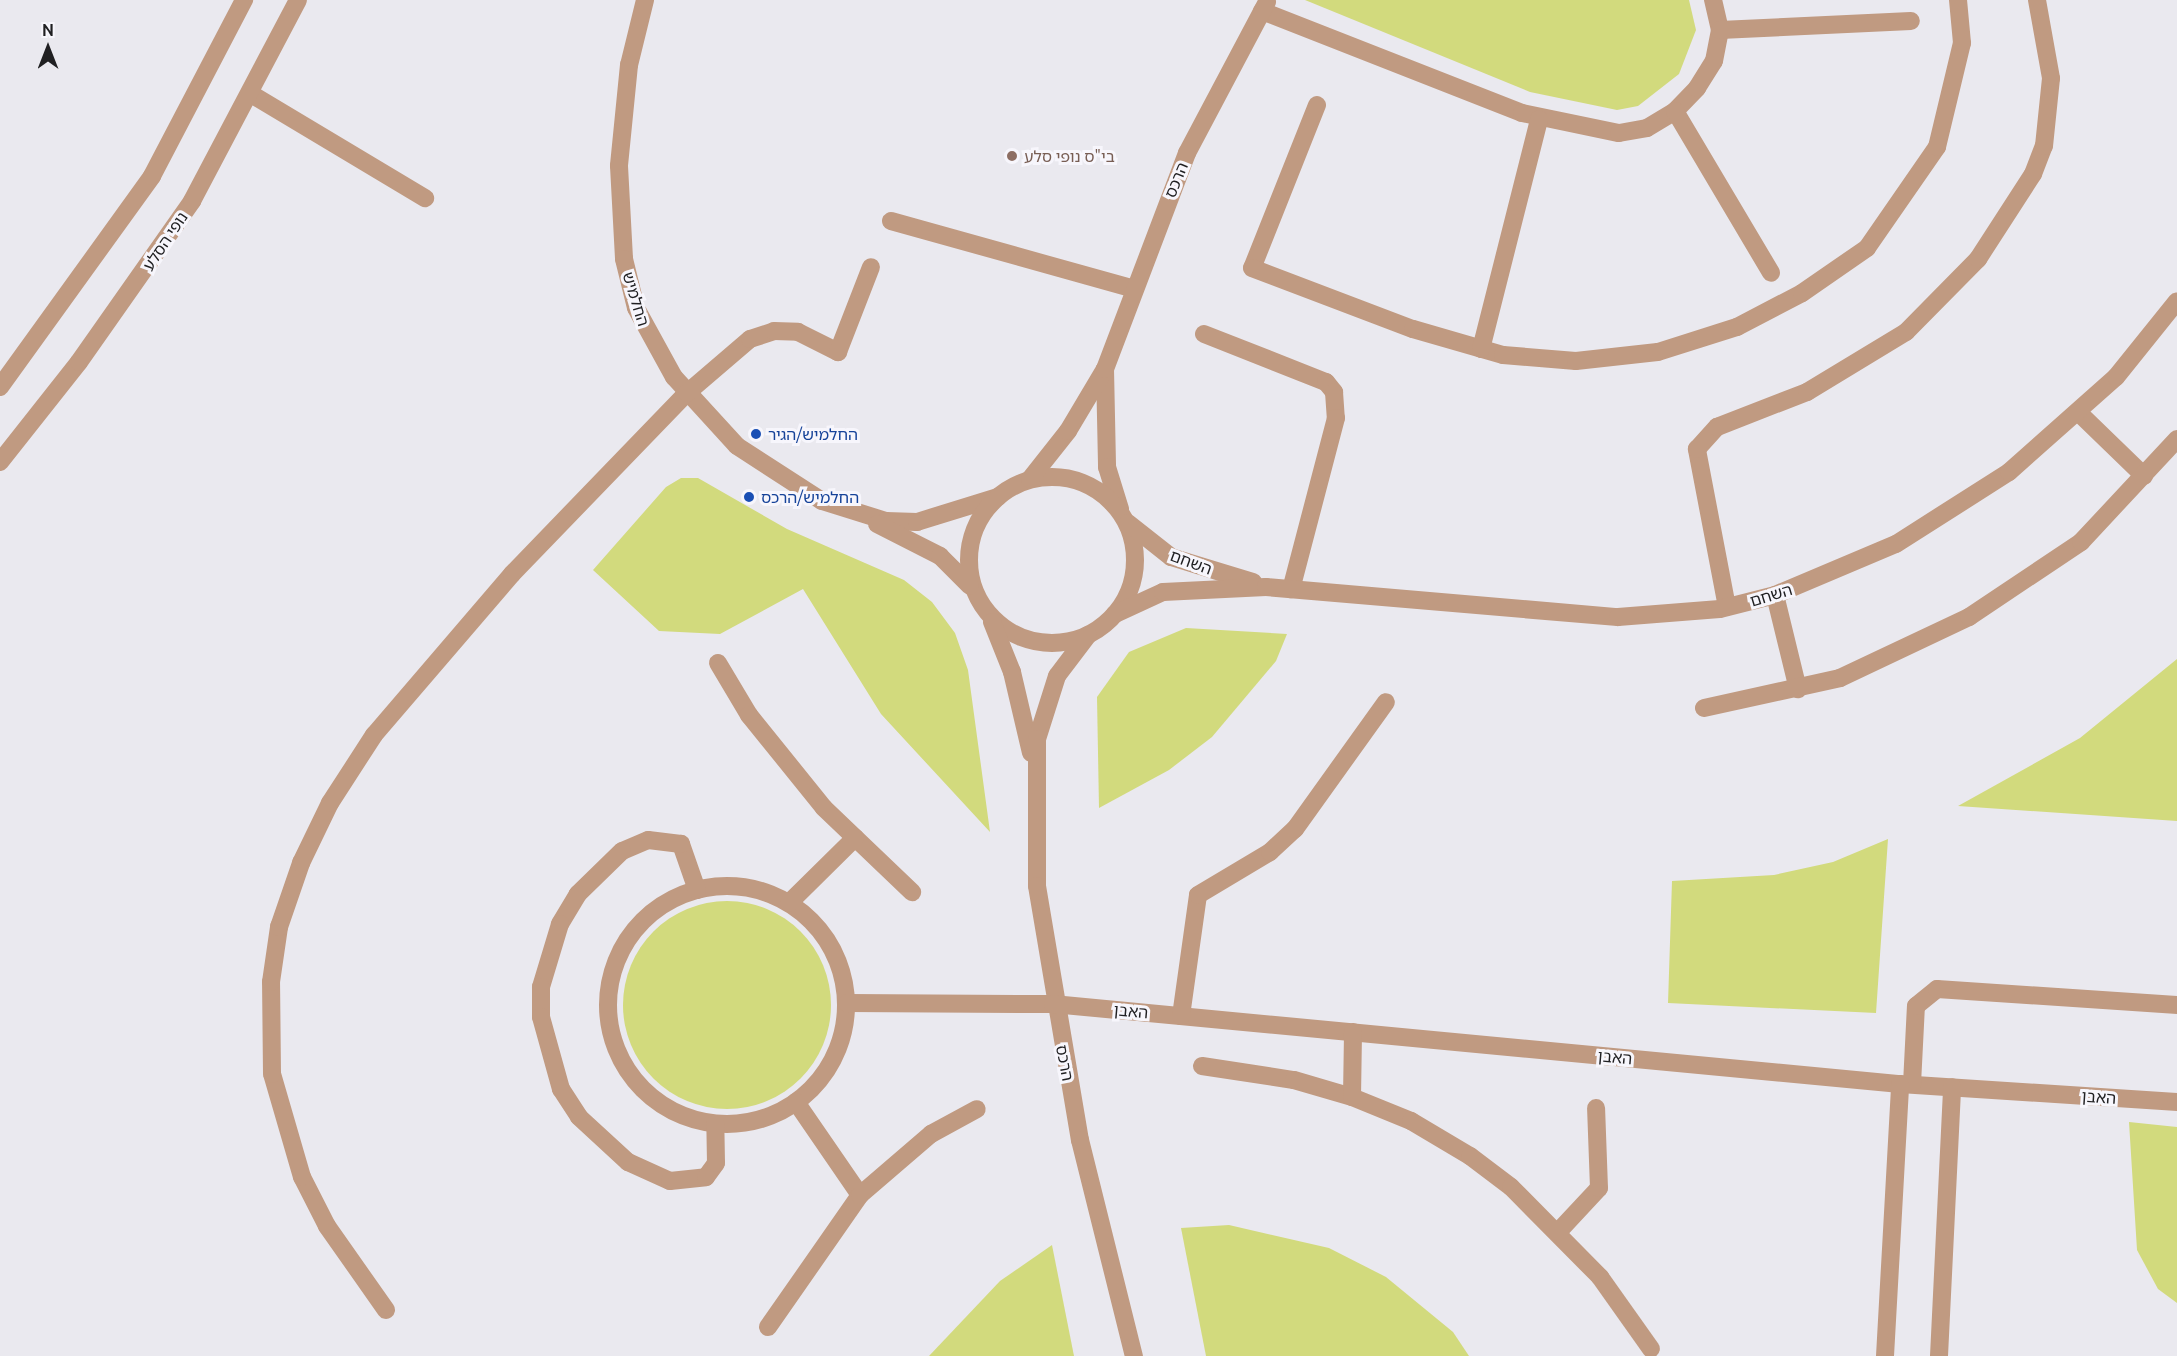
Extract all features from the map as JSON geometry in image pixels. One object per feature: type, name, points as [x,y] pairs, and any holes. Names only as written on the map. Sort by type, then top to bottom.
[{"type":"street","points":[[0,387],[152,176],[244,0]]},
{"type":"street","name":"נופי הסלע","points":[[0,462],[155,257],[251,94],[298,0]]},
{"type":"street","name":"החלמיש","points":[[645,0],[629,65],[620,156],[624,259],[650,341],[687,393],[737,446],[843,508],[940,556],[958,568],[974,593]]},
{"type":"street","points":[[1265,5],[1539,119],[1619,133],[1647,128],[1675,111],[1714,61],[1720,30],[1713,0]]},
{"type":"street","points":[[1317,105],[1252,268],[1413,329],[1481,349],[1576,361],[1658,352],[1737,327],[1802,293],[1867,248],[1937,147],[1962,43],[1958,0]]},
{"type":"street","points":[[1727,607],[1698,449],[1717,427],[1807,392],[1906,333],[1978,259],[2033,174],[2044,146],[2051,78],[2037,0]]},
{"type":"street","name":"הרכס","points":[[1030,479],[1068,431],[1105,369],[1187,153],[1265,5]]},
{"type":"street","points":[[1720,30],[1911,21]]},
{"type":"street","points":[[251,94],[425,198]]},
{"type":"street","points":[[1675,111],[1771,273]]},
{"type":"street","points":[[1481,349],[1539,119]]},
{"type":"street","points":[[891,220],[1134,289]]},
{"type":"street","points":[[386,1310],[327,1226],[283,1125],[268,1035],[279,927],[320,823],[374,735],[512,574],[687,393],[750,339],[774,331],[798,333],[838,352],[871,267]]},
{"type":"street","name":"השחם","points":[[1115,614],[1163,592],[1266,586],[1618,617],[1727,607],[1775,595],[1855,564],[1952,511],[2079,412],[2116,377],[2177,301]]},
{"type":"street","points":[[1204,334],[1326,382],[1334,392],[1336,418],[1291,589]]},
{"type":"street","name":"הרכס","points":[[1105,369],[1107,467],[1123,515]]},
{"type":"street","points":[[2079,412],[2144,476]]},
{"type":"street","points":[[1704,708],[1798,689],[1906,651],[2026,584],[2081,542],[2177,439]]},
{"type":"street","points":[[1059,476],[1098,490],[1123,515],[1136,565],[1133,584],[1115,614],[1088,634],[1043,644],[1013,634],[990,617],[974,593],[968,564],[972,535],[998,497],[1030,479],[1059,476]]},
{"type":"street","name":"החלמיש","points":[[843,508],[886,521],[916,522],[998,497]]},
{"type":"street","name":"השחם","points":[[1123,515],[1172,557],[1266,586]]},
{"type":"street","points":[[1775,595],[1798,689]]},
{"type":"street","name":"הרכס","points":[[990,617],[1020,697],[1037,783]]},
{"type":"street","name":"הרכס","points":[[1088,634],[1057,676],[1045,706],[1037,783],[1037,886],[1053,1004],[1080,1140],[1134,1356]]},
{"type":"street","points":[[718,663],[780,756],[855,838],[912,892]]},
{"type":"street","points":[[1181,1016],[1198,895],[1270,852],[1295,829],[1386,702]]},
{"type":"street","points":[[789,903],[855,838]]},
{"type":"street","points":[[697,890],[681,844],[648,840],[622,851],[578,894],[560,924],[541,987],[541,1017],[561,1089],[586,1125],[628,1162],[670,1181],[706,1177],[716,1163],[715,1124]]},
{"type":"street","points":[[733,886],[789,903],[813,921],[835,951],[847,1003],[837,1053],[796,1102],[757,1120],[715,1124],[691,1119],[646,1093],[621,1060],[607,1012],[612,971],[631,932],[660,906],[697,890],[733,886]]},
{"type":"street","points":[[1885,1356],[1906,1084],[1916,1006],[1937,989],[2177,1005]]},
{"type":"street","name":"האבן","points":[[847,1003],[1053,1004],[1906,1084],[2177,1102]]},
{"type":"street","points":[[1352,1097],[1353,1032]]},
{"type":"street","points":[[1202,1066],[1294,1080],[1352,1097],[1411,1120],[1470,1156],[1558,1232],[1600,1277],[1651,1349]]},
{"type":"street","points":[[1939,1356],[1952,1087]]},
{"type":"street","points":[[796,1102],[860,1195]]},
{"type":"street","points":[[1558,1232],[1599,1188],[1596,1108]]},
{"type":"street","points":[[768,1327],[860,1195],[931,1134],[977,1110]]},
{"type":"street","name":"הרכס","points":[[1130,1337],[1144,1356]]},
{"type":"green space","points":[[1305,0],[1689,0],[1696,30],[1679,74],[1638,106],[1617,110],[1530,92]]},
{"type":"green space","points":[[681,478],[698,478],[787,529],[904,580],[932,602],[955,633],[968,670],[990,832],[881,714],[803,589],[720,634],[659,631],[593,570],[666,487]]},
{"type":"green space","points":[[1186,628],[1287,634],[1276,661],[1212,737],[1169,770],[1099,808],[1097,697],[1129,652]]},
{"type":"green space","points":[[2177,659],[2177,821],[1958,806],[2080,738]]},
{"type":"green space","points":[[1888,839],[1876,1013],[1668,1003],[1672,881],[1774,875],[1833,862]]},
{"type":"green space","points":[[717,901],[737,901],[757,905],[776,913],[801,931],[814,947],[823,965],[831,995],[827,1035],[823,1045],[814,1063],[801,1079],[785,1092],[757,1105],[737,1109],[717,1109],[697,1105],[678,1097],[661,1086],[646,1071],[627,1035],[623,1015],[623,995],[627,975],[635,956],[646,939],[661,924],[697,905]]},
{"type":"green space","points":[[2129,1122],[2177,1127],[2177,1303],[2158,1289],[2137,1250]]},
{"type":"green space","points":[[1229,1225],[1329,1248],[1386,1277],[1453,1332],[1469,1356],[1206,1356],[1181,1228]]},
{"type":"green space","points":[[1052,1245],[1074,1356],[929,1356],[1000,1281]]},
{"type":"place","name":"בי\"ס נופי סלע","points":[[1012,156]]},
{"type":"place","name":"החלמיש/הגיר","points":[[756,434]]},
{"type":"place","name":"החלמיש/הרכס","points":[[749,497]]}]
